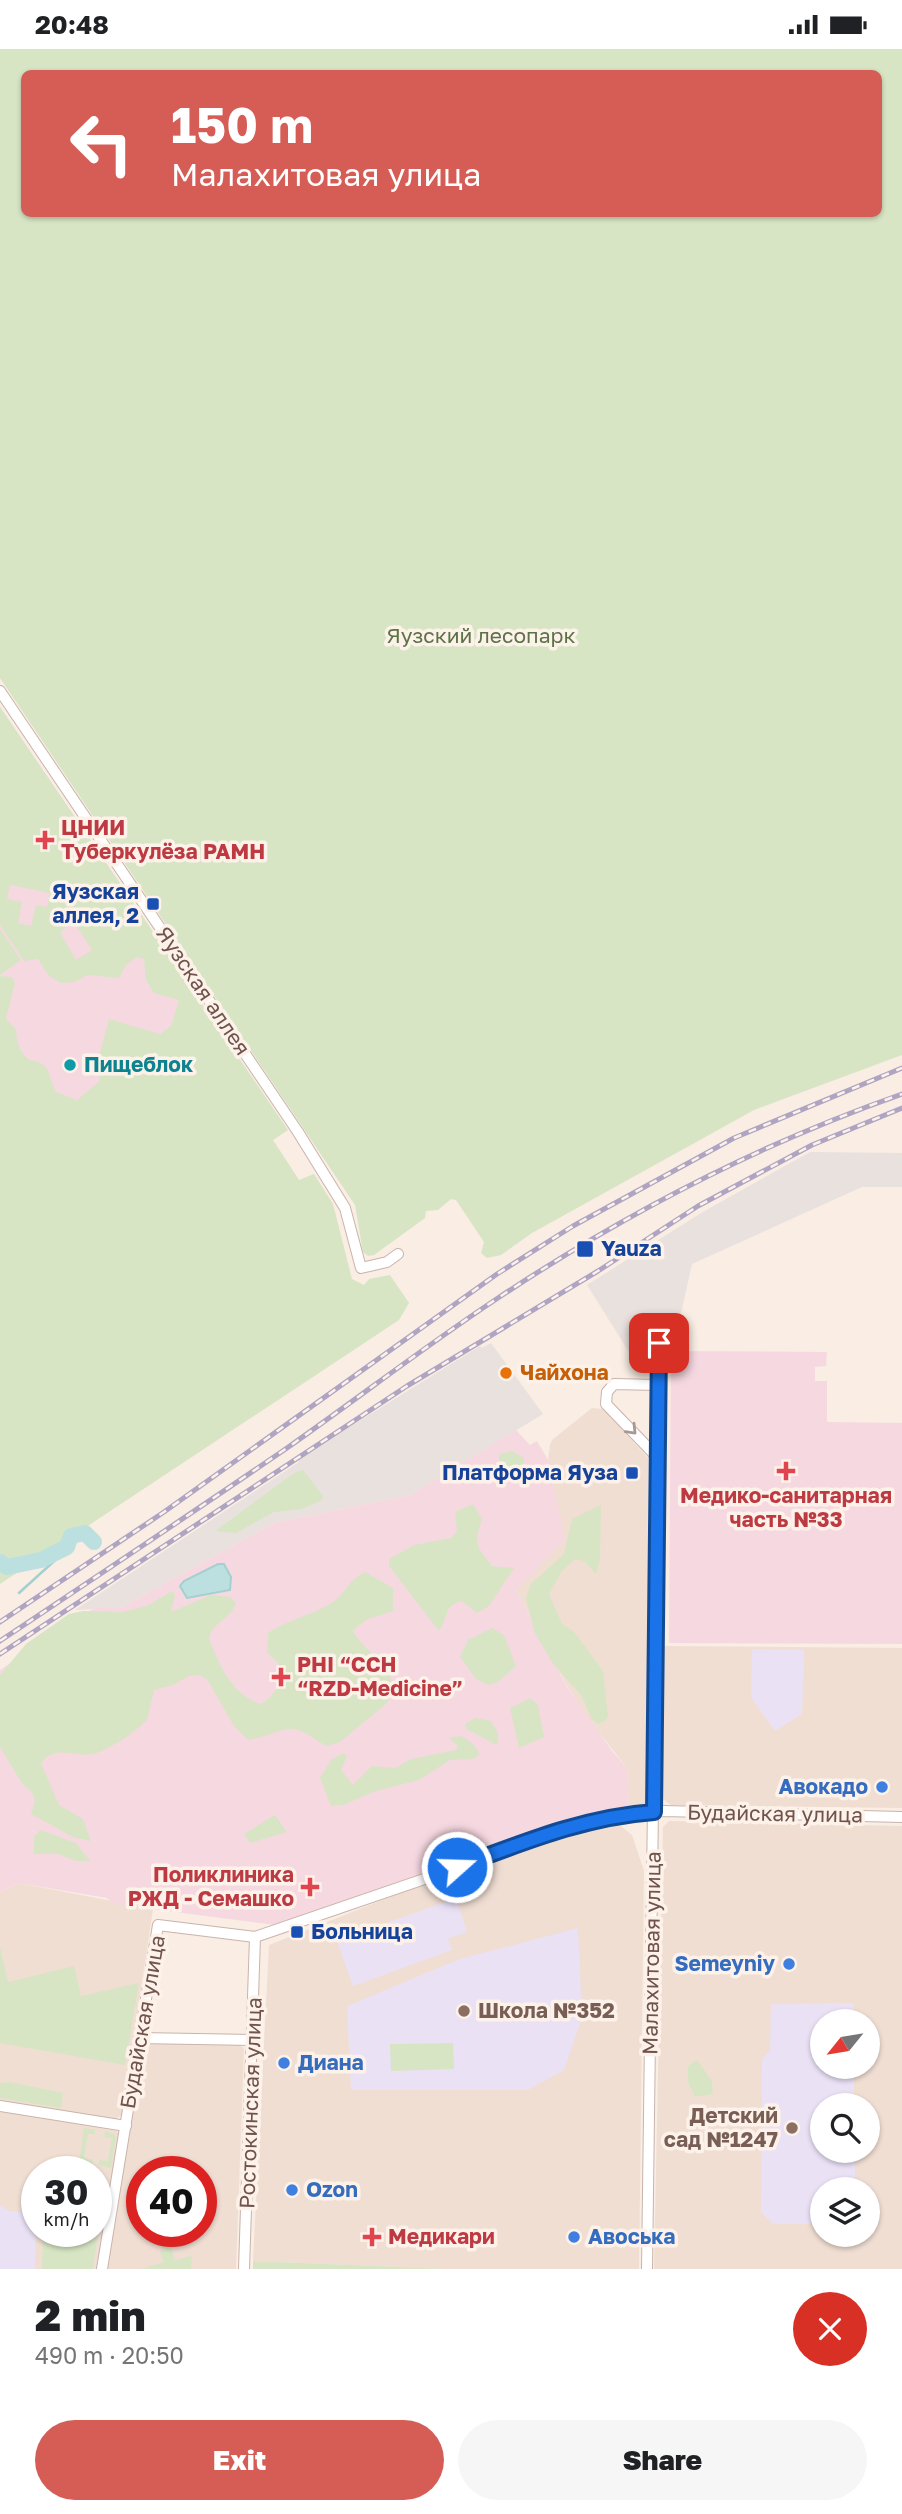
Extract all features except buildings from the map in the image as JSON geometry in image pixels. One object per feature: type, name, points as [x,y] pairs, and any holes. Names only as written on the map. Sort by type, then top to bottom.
[{"type":"street","name":"Яузская аллея","points":[[0,691],[298,1132],[345,1208],[359,1264],[366,1269],[398,1254]]},
{"type":"street","name":"Малахитовая улица","points":[[647,2269],[659,1343]]},
{"type":"street","points":[[657,1385],[614,1384],[607,1392],[606,1404],[657,1457]]},
{"type":"street","name":"Будайская улица","points":[[102,2269],[158,1925],[255,1937],[573,1825],[608,1816],[654,1812],[902,1817]]},
{"type":"street","name":"Ростокинская улица","points":[[244,2269],[255,1937]]},
{"type":"street","points":[[139,2038],[253,2040]]},
{"type":"street","points":[[0,2106],[126,2126]]},
{"type":"shaded area","name":"ЦНИИ Туберкулёза РАМН","points":[[0,707],[219,1030],[99,1115],[40,1093],[0,1034]]},
{"type":"shaded area","points":[[810,1152],[902,1153],[902,1187],[862,1187],[692,1264],[679,1322],[631,1355],[587,1285],[701,1213]]},
{"type":"shaded area","points":[[491,1343],[543,1414],[410,1495],[276,1522],[120,1608],[75,1610],[299,1462],[298,1459],[480,1346],[482,1348]]},
{"type":"shaded area","name":"Медико-санитарная часть №33","points":[[671,1351],[827,1352],[826,1366],[815,1367],[815,1381],[827,1381],[827,1422],[902,1423],[902,1644],[669,1643]]},
{"type":"shaded area","points":[[592,1408],[603,1409],[648,1458],[647,1806],[629,1808],[627,1768],[590,1721],[566,1684],[516,1590],[564,1538],[548,1460],[552,1440]]},
{"type":"shaded area","name":"PHI “CCH “RZD-Medicine”","points":[[516,1430],[530,1445],[537,1441],[548,1460],[565,1539],[516,1590],[566,1685],[627,1768],[629,1808],[600,1811],[275,1925],[113,1904],[107,1898],[19,1883],[0,1892],[0,1670],[96,1607],[120,1608],[276,1522],[410,1495]]},
{"type":"shaded area","points":[[661,1646],[902,1648],[902,1808],[671,1805],[662,1798]]},
{"type":"shaded area","points":[[752,1649],[804,1650],[802,1714],[775,1731],[751,1697]]},
{"type":"shaded area","points":[[612,1819],[632,1835],[644,1871],[639,2269],[449,2269],[253,2261],[269,1945],[430,1881]]},
{"type":"shaded area","points":[[669,1821],[902,1826],[902,2269],[654,2269],[663,1827]]},
{"type":"shaded area","points":[[19,1883],[153,1909],[122,2115],[115,2119],[0,2101],[0,1892]]},
{"type":"shaded area","points":[[456,1898],[467,1932],[448,1939],[452,1950],[353,1986],[337,1941]]},
{"type":"shaded area","name":"Школа №352","points":[[578,1928],[582,2017],[564,2070],[528,2090],[351,2090],[347,2006],[460,1959]]},
{"type":"shaded area","name":"Детский сад №1247","points":[[854,2003],[854,2009],[810,2009],[810,2079],[854,2079],[854,2093],[810,2093],[810,2163],[855,2163],[855,2177],[810,2177],[810,2224],[773,2224],[761,2212],[762,2059],[770,2051],[771,2004]]},
{"type":"shaded area","points":[[148,2042],[240,2044],[244,2049],[236,2269],[106,2269],[110,2247],[112,2247],[112,2233],[143,2047]]},
{"type":"shaded area","points":[[0,2111],[117,2131],[120,2137],[112,2185],[112,2156],[21,2156],[21,2247],[102,2247],[98,2269],[0,2269]]},
{"type":"shaded area","points":[[0,2205],[9,2211],[21,2212],[21,2247],[35,2247],[35,2269],[0,2269]]},
{"type":"green space","name":"Яузский лесопарк","points":[[0,49],[902,49],[902,1055],[754,1110],[532,1233],[501,1255],[487,1258],[481,1253],[484,1242],[456,1200],[451,1199],[438,1210],[426,1211],[425,1218],[374,1255],[368,1256],[363,1252],[355,1205],[0,678]]},
{"type":"green space","points":[[0,707],[288,1130],[273,1140],[299,1180],[314,1174],[333,1204],[352,1279],[364,1285],[369,1279],[390,1275],[409,1303],[399,1320],[0,1584],[0,976],[12,977],[15,983],[6,1019],[16,1029],[22,1053],[29,1060],[45,1066],[56,1092],[77,1100],[100,1081],[96,1068],[109,1019],[160,1034],[171,1026],[179,1000],[154,993],[146,980],[144,959],[137,957],[126,965],[119,978],[87,975],[75,982],[61,983],[49,976],[38,959],[24,961],[0,925]],"holes":[[[10,885],[50,893],[47,907],[36,905],[31,926],[18,923],[22,902],[7,899]],[[74,922],[92,950],[76,960],[60,932]]]},
{"type":"green space","points":[[0,929],[21,960],[0,975]]},
{"type":"green space","points":[[512,1451],[524,1458],[521,1476],[507,1474],[499,1463],[499,1454]]},
{"type":"green space","points":[[303,1470],[323,1496],[322,1500],[302,1509],[274,1512],[236,1533],[215,1531],[294,1473]]},
{"type":"green space","points":[[473,1504],[482,1519],[477,1539],[482,1553],[492,1566],[514,1568],[489,1606],[477,1613],[462,1601],[456,1603],[451,1606],[439,1631],[389,1566],[389,1559],[414,1545],[451,1538],[457,1531],[455,1512]]},
{"type":"green space","points":[[601,1505],[600,1560],[596,1574],[584,1561],[575,1559],[561,1572],[549,1594],[562,1624],[574,1632],[603,1671],[608,1716],[598,1724],[591,1718],[582,1696],[553,1664],[534,1631],[526,1599],[530,1585],[564,1554],[572,1519]]},
{"type":"green space","points":[[365,1572],[393,1588],[393,1611],[368,1619],[353,1630],[388,1673],[392,1692],[386,1704],[340,1742],[326,1746],[294,1729],[248,1740],[234,1726],[207,1679],[198,1675],[189,1676],[173,1685],[154,1690],[147,1720],[117,1743],[89,1755],[60,1752],[47,1757],[41,1763],[59,1805],[83,1819],[91,1841],[73,1837],[31,1814],[35,1801],[32,1792],[21,1782],[0,1747],[0,1675],[26,1644],[69,1614],[83,1611],[122,1612],[147,1606],[172,1591],[175,1595],[171,1612],[211,1595],[230,1597],[236,1603],[233,1609],[214,1628],[209,1638],[222,1668],[234,1686],[251,1700],[261,1704],[274,1693],[281,1677],[279,1665],[267,1652],[268,1633],[333,1602]]},
{"type":"green space","points":[[492,1628],[504,1635],[516,1666],[498,1682],[489,1685],[476,1679],[460,1657],[468,1640]]},
{"type":"green space","points":[[530,1698],[538,1705],[544,1737],[519,1748],[510,1708]]},
{"type":"green space","points":[[475,1718],[491,1721],[498,1733],[497,1745],[466,1729],[465,1724]]},
{"type":"green space","points":[[461,1736],[473,1744],[480,1755],[472,1759],[450,1760],[419,1780],[376,1791],[343,1805],[331,1806],[320,1778],[331,1760],[343,1753],[347,1756],[341,1770],[353,1785],[372,1766],[395,1768],[411,1759],[456,1750],[458,1746],[449,1738]]},
{"type":"green space","points":[[275,1815],[287,1832],[250,1843],[244,1834]]},
{"type":"green space","points":[[40,1830],[76,1843],[90,1861],[76,1861],[58,1854],[34,1854],[34,1837]]},
{"type":"green space","points":[[0,1947],[8,1982],[74,1966],[81,1996],[139,1983],[125,2065],[0,2043]]},
{"type":"green space","points":[[453,2043],[454,2069],[391,2071],[390,2044]]},
{"type":"green space","points":[[697,2060],[712,2081],[713,2094],[695,2097],[688,2082],[688,2066]]},
{"type":"green space","points":[[10,2082],[63,2093],[61,2108],[0,2098],[0,2083]]},
{"type":"green space","points":[[84,2128],[95,2130],[95,2134],[88,2134],[84,2156],[80,2156]]},
{"type":"green space","points":[[105,2131],[114,2134],[116,2138],[112,2162],[112,2156],[109,2156],[112,2138],[104,2137]]},
{"type":"green space","points":[[43,2247],[96,2247],[93,2269],[42,2269]]},
{"type":"green space","points":[[163,2247],[171,2247],[175,2260],[192,2256],[191,2269],[142,2269],[163,2262],[160,2251],[164,2250]]},
{"type":"green space","points":[[253,2261],[449,2269],[253,2269]]},
{"type":"water","points":[[218,1564],[224,1564],[231,1577],[230,1590],[187,1598],[180,1586],[184,1581]]},
{"type":"waterway","points":[[19,1593],[85,1533]]},
{"type":"waterway","points":[[0,1562],[7,1567],[41,1560],[67,1547],[71,1536],[85,1533],[94,1542]]},
{"type":"railway","points":[[0,1622],[164,1512],[497,1274],[573,1226],[734,1138],[902,1068]]},
{"type":"railway","points":[[0,1641],[287,1448],[469,1318],[592,1239],[744,1159],[796,1135],[902,1094]]},
{"type":"railway","points":[[0,1654],[407,1386],[598,1271],[698,1206],[812,1145],[902,1108]]},
{"type":"place","name":"ЦНИИ Туберкулёза РАМН","points":[[45,840]]},
{"type":"place","name":"Яузская аллея, 2","points":[[153,904]]},
{"type":"place","name":"Пищеблок","points":[[70,1065]]},
{"type":"place","name":"Yauza","points":[[585,1249]]},
{"type":"place","name":"Чайхона","points":[[506,1373]]},
{"type":"place","name":"Медико-санитарная часть №33","points":[[786,1471]]},
{"type":"place","name":"Платформа Яуза","points":[[632,1473]]},
{"type":"place","name":"PHI “CCH “RZD-Medicine”","points":[[281,1677]]},
{"type":"place","name":"Авокадо","points":[[882,1787]]},
{"type":"place","name":"Поликлиника РЖД - Семашко","points":[[310,1887]]},
{"type":"place","name":"Больница","points":[[297,1932]]},
{"type":"place","name":"Semeyniy","points":[[789,1964]]},
{"type":"place","name":"Школа №352","points":[[464,2011]]},
{"type":"place","name":"Диана","points":[[284,2063]]},
{"type":"place","name":"Детский сад №1247","points":[[792,2128]]},
{"type":"place","name":"Ozon","points":[[292,2190]]},
{"type":"place","name":"Медикари","points":[[372,2237]]},
{"type":"place","name":"Авоська","points":[[574,2237]]},
{"type":"route","points":[[457,1867],[573,1825],[608,1816],[654,1812],[659,1343]]}]
